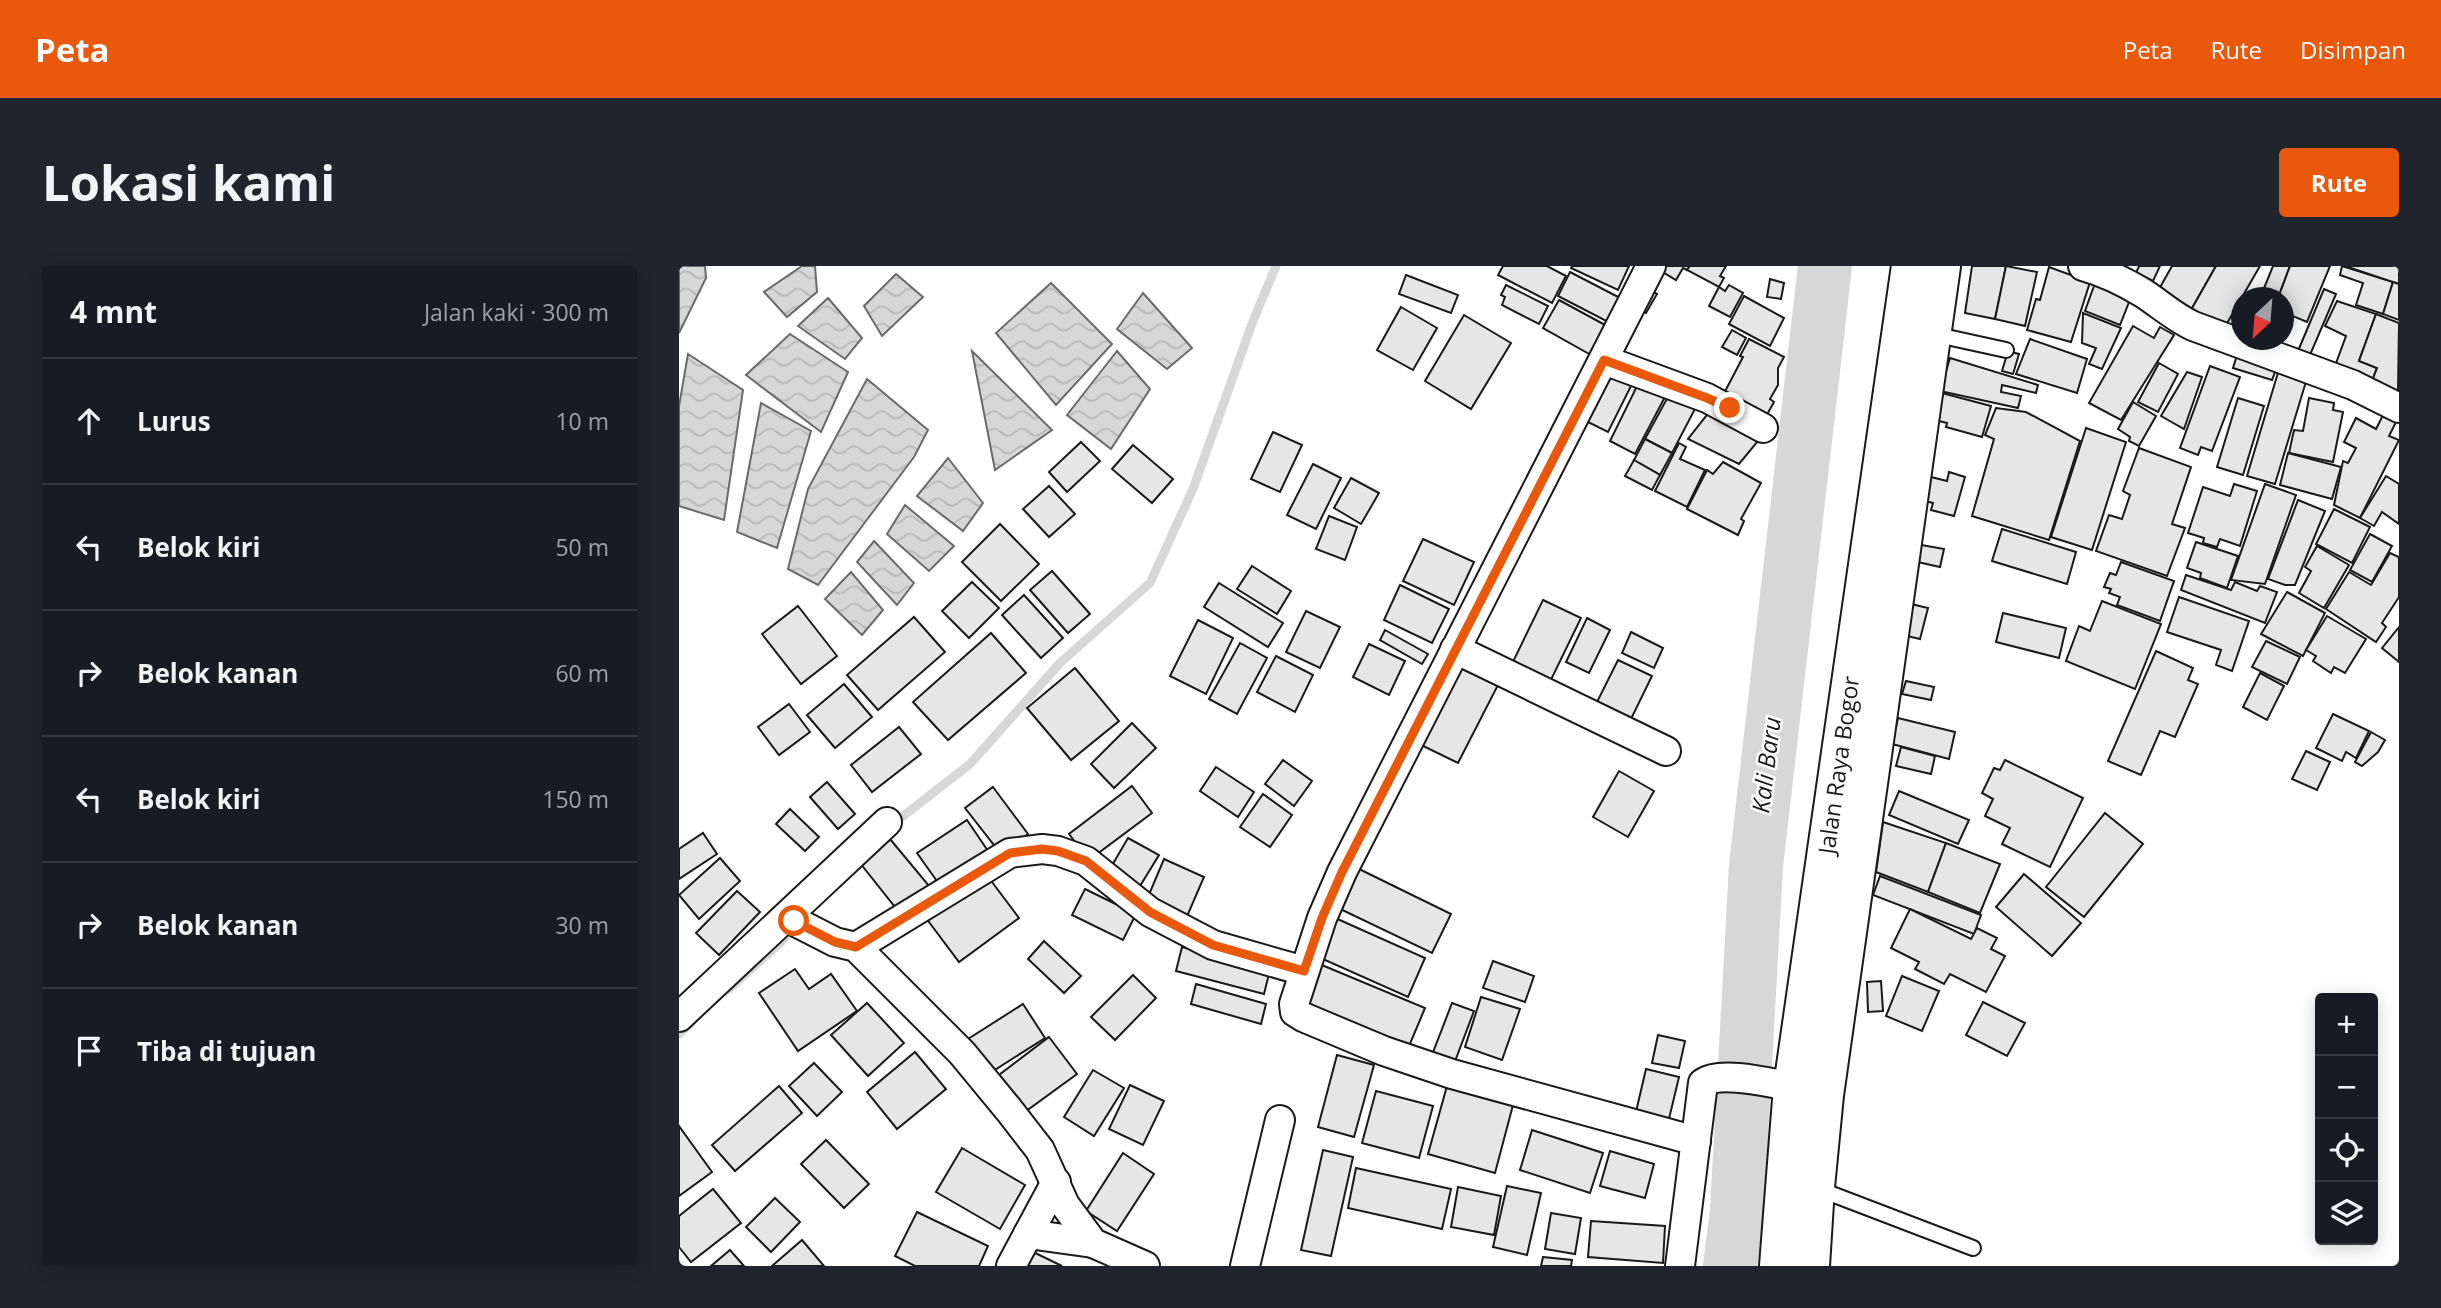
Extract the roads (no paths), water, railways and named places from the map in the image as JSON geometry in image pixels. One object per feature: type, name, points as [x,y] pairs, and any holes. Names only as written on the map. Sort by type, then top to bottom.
[{"type":"highway","name":"Jalan Raya Bogor","points":[[1779,1266],[1781,1085],[1911,266]]},
{"type":"highway","name":"Jalan Raya Bogor","points":[[1810,1266],[1824,1095],[1941,266]]},
{"type":"street","points":[[1651,266],[1342,872],[1322,918],[1294,1004],[1295,1012],[1303,1017],[1384,1051],[1452,1074],[1696,1141]]},
{"type":"street","points":[[2083,266],[2099,270],[2143,293],[2173,316],[2193,326],[2353,385],[2399,408]]},
{"type":"street","points":[[1604,360],[1707,398],[1763,428]]},
{"type":"street","points":[[1455,649],[1666,751]]},
{"type":"street","points":[[679,1017],[789,920],[887,822]]},
{"type":"street","points":[[846,944],[1010,853],[1042,849],[1058,851],[1086,861],[1150,912],[1213,945],[1304,971]]},
{"type":"street","points":[[789,920],[846,944],[970,1063],[1040,1150],[1072,1215],[1093,1243]]},
{"type":"street","points":[[1680,1266],[1703,1083],[1710,1077],[1727,1077],[1781,1085]]},
{"type":"street","points":[[1245,1266],[1280,1120]]},
{"type":"street","points":[[1011,1266],[1056,1182]]},
{"type":"street","points":[[1028,1234],[1093,1243],[1145,1266]]},
{"type":"lane","points":[[1931,333],[2006,350]]},
{"type":"lane","points":[[1815,1187],[1973,1248]]},
{"type":"water","points":[[679,266],[705,266],[706,278],[679,333]]},
{"type":"water","points":[[802,266],[815,266],[817,292],[787,317],[764,292]]},
{"type":"water","points":[[896,274],[923,297],[882,336],[864,306]]},
{"type":"water","points":[[1051,283],[1112,344],[1056,405],[996,333]]},
{"type":"water","points":[[1143,293],[1192,348],[1167,369],[1117,329]]},
{"type":"water","points":[[828,298],[862,338],[845,359],[798,326]]},
{"type":"water","points":[[790,334],[848,372],[821,432],[746,375]]},
{"type":"water","points":[[972,351],[1052,430],[995,470]]},
{"type":"water","points":[[1117,351],[1150,389],[1111,449],[1067,415]]},
{"type":"water","points":[[688,354],[743,390],[724,520],[679,506],[679,406]]},
{"type":"water","points":[[867,379],[928,430],[914,457],[818,585],[788,569],[808,489]]},
{"type":"water","points":[[761,403],[811,431],[777,548],[737,532]]},
{"type":"water","points":[[948,458],[983,503],[963,531],[917,496]]},
{"type":"water","points":[[905,505],[954,546],[929,571],[887,534]]},
{"type":"water","points":[[874,541],[914,583],[897,605],[857,562]]},
{"type":"water","points":[[851,572],[883,610],[862,635],[825,599]]},
{"type":"waterway","points":[[893,824],[970,764],[1060,663],[1150,583],[1193,489],[1253,321],[1276,266]]},
{"type":"waterway","name":"Kali Baru","points":[[1730,1266],[1737,1210],[1756,866],[1825,266]]},
{"type":"waterway","points":[[728,990],[796,925]]},
{"type":"waterway","points":[[679,1034],[691,1023]]}]
